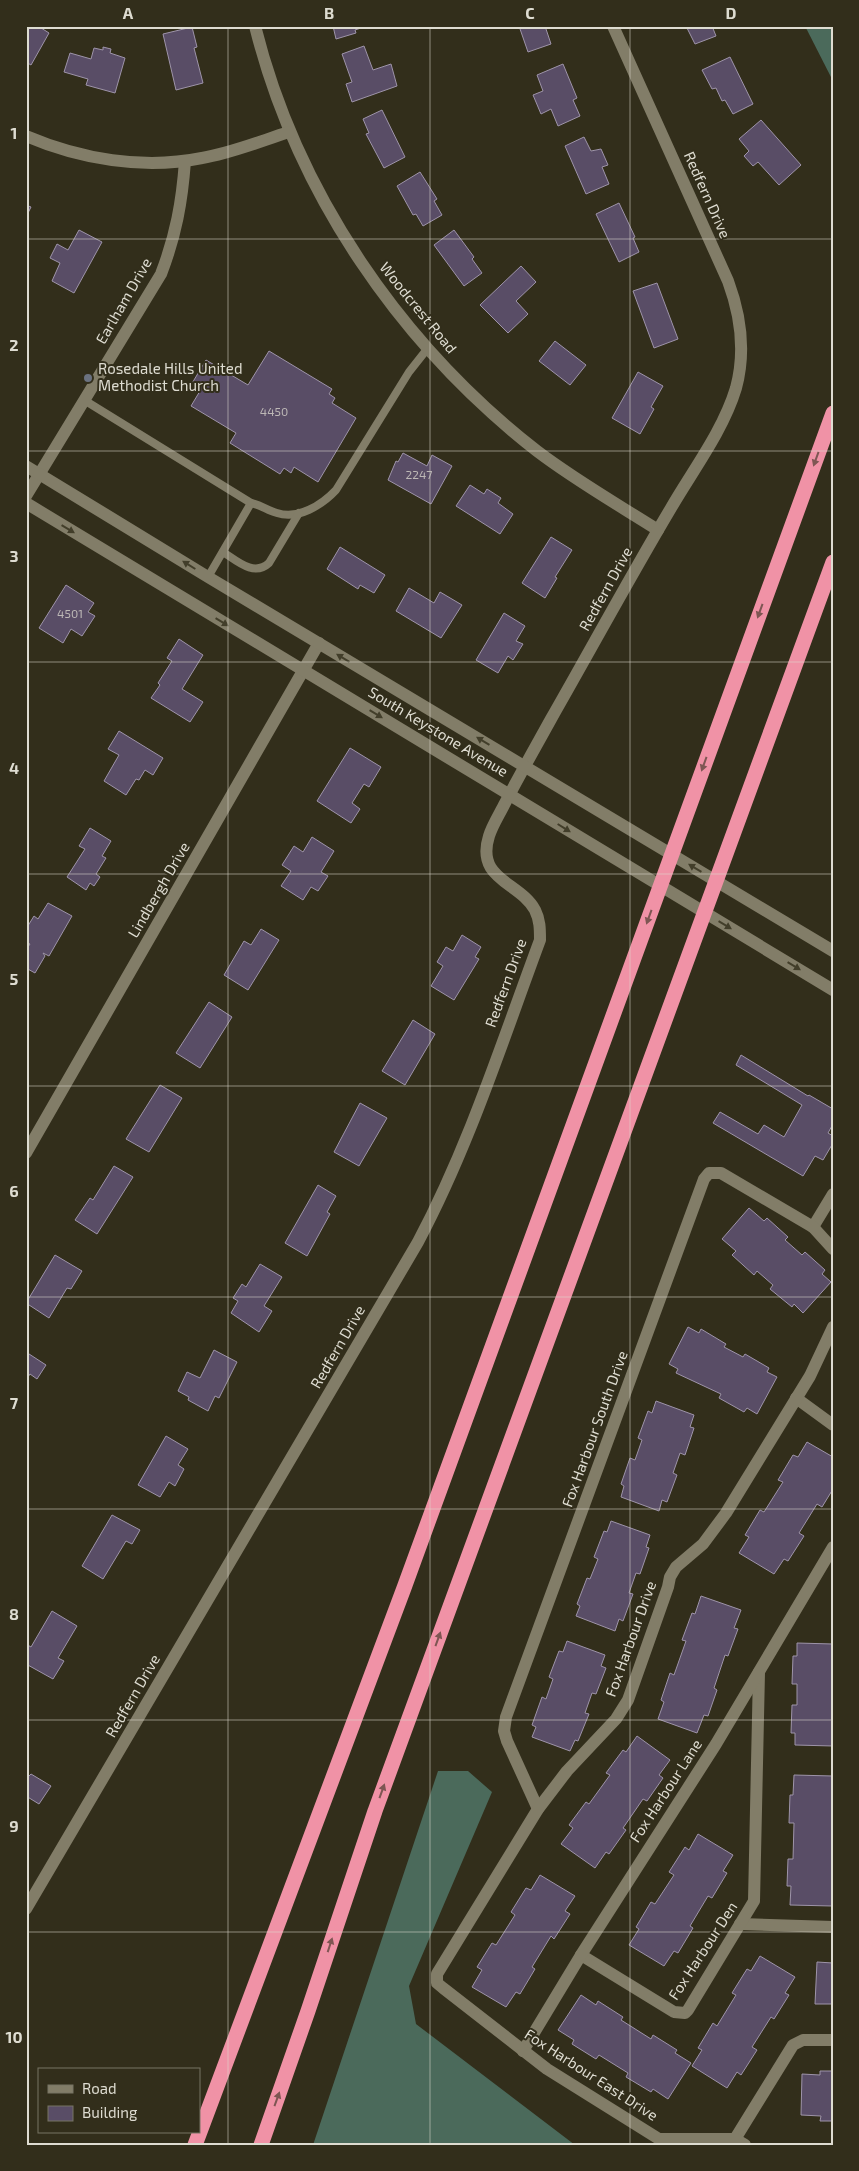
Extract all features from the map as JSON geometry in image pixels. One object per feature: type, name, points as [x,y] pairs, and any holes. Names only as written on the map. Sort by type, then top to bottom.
[{"type":"highway","points":[[200,2132],[400,1598],[833,413]]},
{"type":"highway","points":[[261,2145],[375,1811],[833,562]]},
{"type":"street","name":"Woodcrest Road","points":[[255,26],[290,132],[325,204],[386,298],[460,383],[501,421],[538,451],[579,480],[658,530]]},
{"type":"street","name":"Redfern Drive","points":[[26,1909],[418,1242],[442,1198],[457,1163],[540,940],[540,924],[535,910],[529,902],[499,879],[491,869],[486,852],[489,836],[525,766],[658,530],[720,425],[735,390],[740,370],[742,338],[738,307],[613,26]]},
{"type":"street","points":[[26,136],[47,145],[95,157],[153,163],[185,161],[227,152],[290,132]]},
{"type":"street","name":"Earlham Drive","points":[[26,496],[162,274],[173,243],[182,200],[185,161]]},
{"type":"street","name":"South Keystone Avenue","points":[[26,466],[208,578],[833,951]]},
{"type":"street","name":"South Keystone Avenue","points":[[26,503],[510,794],[608,856],[833,990]]},
{"type":"street","name":"Lindbergh Drive","points":[[26,1152],[319,643]]},
{"type":"street","name":"Fox Harbour South Drive","points":[[538,1809],[507,1742],[504,1731],[506,1721],[704,1179],[709,1173],[721,1174],[813,1227]]},
{"type":"street","points":[[833,1194],[813,1227],[833,1249]]},
{"type":"street","name":"Fox Harbour Drive","points":[[437,1983],[438,1971],[538,1809],[567,1772],[616,1719],[628,1700],[670,1577],[676,1567],[703,1544],[726,1513],[810,1376],[833,1327]]},
{"type":"street","points":[[796,1398],[833,1425]]},
{"type":"street","name":"Fox Harbour Lane","points":[[523,2051],[581,1955],[716,1744],[833,1547]]},
{"type":"street","name":"Fox Harbour Den","points":[[581,1955],[674,2012],[685,2013],[754,1901],[759,1669]]},
{"type":"street","points":[[740,1924],[833,1927]]},
{"type":"street","name":"Fox Harbour East Drive","points":[[437,1983],[547,2069],[659,2139],[740,2142]]},
{"type":"street","points":[[740,2142],[793,2045],[803,2040],[833,2040]]},
{"type":"lane","points":[[84,400],[251,503],[259,504],[277,513],[289,515],[325,502],[336,490],[409,372],[428,348]]},
{"type":"lane","points":[[208,578],[251,503]]},
{"type":"lane","points":[[223,552],[246,566],[256,569],[263,568],[269,563],[298,513]]},
{"type":"green space","points":[[805,26],[833,26],[833,81]]},
{"type":"green space","points":[[438,1771],[468,1771],[492,1792],[409,1986],[416,2024],[575,2145],[313,2145]]},
{"type":"building","points":[[26,26],[38,26],[49,33],[31,65],[26,62]]},
{"type":"building","points":[[333,26],[361,26],[361,28],[355,30],[356,33],[336,39]]},
{"type":"building","points":[[519,26],[545,26],[551,44],[528,52]]},
{"type":"building","points":[[686,26],[712,26],[716,36],[695,44]]},
{"type":"building","points":[[192,27],[197,47],[194,48],[203,83],[176,90],[163,34]]},
{"type":"building","points":[[364,46],[373,70],[391,64],[397,86],[352,102],[346,84],[352,82],[342,54]]},
{"type":"building","points":[[103,47],[111,49],[110,53],[125,58],[115,93],[86,85],[88,79],[64,72],[70,53],[91,59],[94,48],[103,50]]},
{"type":"building","points":[[730,57],[753,104],[733,114],[725,100],[722,101],[716,88],[712,89],[702,70]]},
{"type":"building","points":[[563,64],[577,98],[573,100],[580,116],[558,126],[551,109],[541,114],[533,95],[543,91],[537,75]]},
{"type":"building","points":[[382,110],[405,157],[384,168],[366,134],[369,133],[363,119]]},
{"type":"building","points":[[761,120],[801,165],[779,185],[758,162],[753,166],[744,156],[749,151],[739,139]]},
{"type":"building","points":[[584,137],[591,151],[601,149],[608,165],[602,167],[609,184],[586,194],[565,146]]},
{"type":"building","points":[[420,172],[437,199],[434,201],[442,215],[423,226],[416,214],[413,215],[397,186]]},
{"type":"building","points":[[619,203],[635,237],[633,238],[639,252],[619,262],[596,214]]},
{"type":"building","points":[[26,205],[31,207],[26,217]]},
{"type":"building","points":[[79,230],[102,242],[74,293],[52,281],[60,263],[50,258],[57,244],[68,250]]},
{"type":"building","points":[[454,230],[474,257],[472,259],[482,273],[464,286],[434,245]]},
{"type":"building","points":[[521,266],[536,282],[516,301],[528,314],[508,333],[480,305]]},
{"type":"building","points":[[657,283],[678,339],[654,348],[633,291]]},
{"type":"building","points":[[555,341],[586,365],[570,385],[539,361]]},
{"type":"building","points":[[269,351],[332,389],[329,394],[335,398],[332,403],[356,418],[318,482],[294,467],[291,473],[284,468],[280,474],[230,443],[236,433],[191,406],[200,391],[191,385],[206,360],[248,385]]},
{"type":"building","points":[[638,372],[663,386],[651,407],[654,409],[640,434],[612,418]]},
{"type":"building","points":[[403,453],[427,466],[432,455],[452,466],[431,504],[388,480],[396,461],[398,462]]},
{"type":"building","points":[[470,485],[484,494],[487,489],[501,498],[498,503],[513,514],[500,534],[456,506]]},
{"type":"building","points":[[551,537],[572,550],[555,577],[557,578],[545,598],[522,583]]},
{"type":"building","points":[[340,547],[385,575],[374,593],[360,585],[358,589],[327,569]]},
{"type":"building","points":[[66,585],[94,603],[88,612],[95,616],[82,636],[71,629],[63,643],[39,628]]},
{"type":"building","points":[[409,588],[434,603],[440,592],[462,605],[441,638],[396,611]]},
{"type":"building","points":[[504,613],[525,626],[516,641],[523,644],[513,660],[508,656],[498,673],[476,660]]},
{"type":"building","points":[[179,639],[203,655],[182,689],[203,702],[190,722],[151,698],[172,661],[167,658]]},
{"type":"building","points":[[119,731],[163,758],[153,775],[145,770],[139,780],[136,779],[126,795],[104,781],[119,755],[108,749]]},
{"type":"building","points":[[350,748],[381,767],[369,787],[364,784],[352,803],[360,809],[351,823],[317,801]]},
{"type":"building","points":[[90,828],[111,841],[102,856],[106,858],[96,874],[100,877],[94,886],[90,883],[86,890],[67,877],[85,849],[79,846]]},
{"type":"building","points":[[312,837],[334,851],[321,872],[328,876],[318,891],[311,887],[303,900],[281,886],[291,871],[282,865],[294,846],[303,852]]},
{"type":"building","points":[[48,903],[72,916],[49,956],[43,953],[45,956],[35,973],[26,968],[26,946],[28,947],[30,944],[26,942],[26,929],[34,916],[38,919]]},
{"type":"building","points":[[261,929],[279,940],[248,990],[224,975],[244,941],[251,945]]},
{"type":"building","points":[[462,935],[481,947],[475,957],[479,959],[454,1000],[431,986],[443,966],[437,962],[446,947],[453,951]]},
{"type":"building","points":[[209,1002],[232,1017],[200,1068],[176,1053]]},
{"type":"building","points":[[413,1020],[435,1034],[405,1085],[382,1071]]},
{"type":"building","points":[[741,1055],[833,1109],[833,1124],[828,1133],[833,1136],[833,1143],[823,1160],[815,1156],[803,1176],[713,1123],[720,1112],[758,1134],[764,1125],[784,1137],[802,1105],[736,1065]]},
{"type":"building","points":[[160,1085],[182,1098],[149,1152],[126,1139]]},
{"type":"building","points":[[360,1103],[387,1118],[359,1166],[334,1152]]},
{"type":"building","points":[[114,1166],[133,1177],[97,1234],[75,1220],[90,1198],[93,1200]]},
{"type":"building","points":[[318,1185],[336,1196],[327,1212],[330,1214],[307,1256],[285,1243]]},
{"type":"building","points":[[749,1208],[764,1221],[767,1218],[788,1237],[785,1240],[802,1255],[805,1252],[825,1270],[822,1274],[831,1282],[803,1313],[794,1304],[792,1307],[770,1289],[773,1285],[757,1271],[754,1275],[732,1255],[736,1251],[722,1239]]},
{"type":"building","points":[[55,1255],[82,1271],[71,1289],[67,1288],[49,1318],[26,1303]]},
{"type":"building","points":[[260,1264],[282,1277],[264,1306],[272,1311],[259,1332],[231,1313],[238,1301],[233,1298],[242,1284],[246,1287]]},
{"type":"building","points":[[688,1327],[699,1333],[701,1329],[726,1344],[724,1347],[743,1357],[745,1354],[769,1368],[767,1372],[777,1377],[757,1414],[747,1408],[744,1412],[719,1398],[721,1394],[676,1373],[678,1369],[669,1364]]},
{"type":"building","points":[[214,1350],[237,1362],[219,1398],[215,1396],[208,1411],[188,1400],[189,1397],[178,1391],[187,1372],[200,1378]]},
{"type":"building","points":[[26,1352],[46,1365],[37,1379],[30,1374],[26,1380]]},
{"type":"building","points":[[656,1401],[694,1415],[690,1427],[694,1428],[685,1455],[680,1453],[673,1473],[677,1475],[667,1502],[662,1500],[659,1511],[621,1497],[624,1486],[621,1484],[630,1458],[635,1460],[642,1440],[638,1438],[648,1411],[652,1413]]},
{"type":"building","points":[[166,1436],[188,1449],[178,1465],[184,1469],[175,1486],[169,1482],[160,1497],[138,1485]]},
{"type":"building","points":[[807,1442],[833,1457],[833,1489],[822,1507],[817,1504],[799,1533],[804,1536],[788,1561],[784,1559],[774,1574],[739,1553],[749,1537],[745,1535],[760,1510],[764,1512],[783,1482],[778,1480],[793,1455],[798,1457]]},
{"type":"building","points":[[112,1515],[140,1530],[132,1544],[126,1541],[103,1579],[82,1566]]},
{"type":"building","points":[[611,1521],[650,1535],[646,1547],[649,1548],[640,1574],[636,1573],[629,1593],[633,1594],[623,1621],[619,1619],[615,1631],[576,1616],[580,1606],[577,1604],[587,1578],[590,1579],[598,1559],[594,1557],[604,1531],[607,1532]]},
{"type":"building","points":[[701,1596],[741,1610],[734,1628],[738,1629],[728,1656],[725,1655],[714,1688],[717,1690],[708,1716],[704,1715],[697,1733],[658,1719],[664,1702],[661,1700],[670,1673],[674,1675],[686,1641],[682,1640],[692,1613],[695,1614]]},
{"type":"building","points":[[52,1611],[77,1626],[58,1658],[64,1661],[53,1679],[26,1664],[26,1644],[31,1647]]},
{"type":"building","points":[[567,1641],[605,1655],[601,1666],[606,1668],[596,1694],[592,1693],[585,1713],[589,1714],[578,1741],[575,1740],[570,1751],[532,1737],[536,1727],[532,1725],[542,1697],[546,1699],[553,1679],[549,1677],[559,1651],[563,1652]]},
{"type":"building","points":[[797,1643],[833,1644],[833,1746],[795,1745],[795,1733],[791,1733],[792,1705],[797,1705],[797,1684],[792,1684],[793,1656],[797,1656]]},
{"type":"building","points":[[637,1736],[670,1760],[659,1775],[663,1778],[647,1801],[643,1799],[623,1828],[626,1830],[609,1854],[606,1852],[595,1868],[561,1844],[573,1828],[569,1825],[586,1802],[589,1804],[610,1775],[606,1773],[623,1750],[626,1752]]},
{"type":"building","points":[[31,1774],[51,1786],[39,1804],[26,1796],[26,1779]]},
{"type":"building","points":[[794,1775],[833,1776],[832,1906],[790,1905],[791,1886],[787,1886],[788,1859],[793,1859],[794,1823],[789,1823],[790,1795],[793,1795]]},
{"type":"building","points":[[698,1834],[733,1855],[723,1871],[727,1873],[712,1898],[708,1896],[690,1926],[693,1928],[678,1953],[674,1951],[664,1966],[629,1945],[639,1929],[636,1927],[651,1902],[655,1904],[674,1875],[669,1872],[685,1847],[689,1850]]},
{"type":"building","points":[[540,1875],[575,1896],[565,1911],[570,1914],[554,1939],[551,1936],[532,1967],[535,1969],[520,1994],[516,1992],[506,2007],[472,1987],[482,1970],[477,1967],[492,1943],[496,1945],[515,1915],[511,1912],[526,1888],[531,1890]]},
{"type":"building","points":[[760,1956],[795,1977],[785,1993],[789,1995],[774,2019],[771,2017],[752,2047],[757,2050],[741,2075],[737,2072],[727,2088],[692,2066],[702,2050],[698,2048],[713,2023],[717,2026],[736,1995],[732,1993],[747,1969],[751,1971]]},
{"type":"building","points":[[817,1962],[833,1963],[833,2004],[815,2004]]},
{"type":"building","points":[[581,1995],[596,2005],[598,2001],[623,2017],[621,2020],[651,2039],[653,2035],[677,2050],[675,2053],[691,2063],[668,2099],[653,2089],[651,2092],[626,2077],[628,2073],[599,2055],[596,2059],[572,2044],[574,2040],[558,2030]]},
{"type":"building","points":[[820,2071],[833,2071],[833,2121],[820,2121],[821,2116],[801,2115],[802,2074],[820,2075]]},
{"type":"place","name":"Rosedale Hills United Methodist Church","points":[[88,378]]}]
